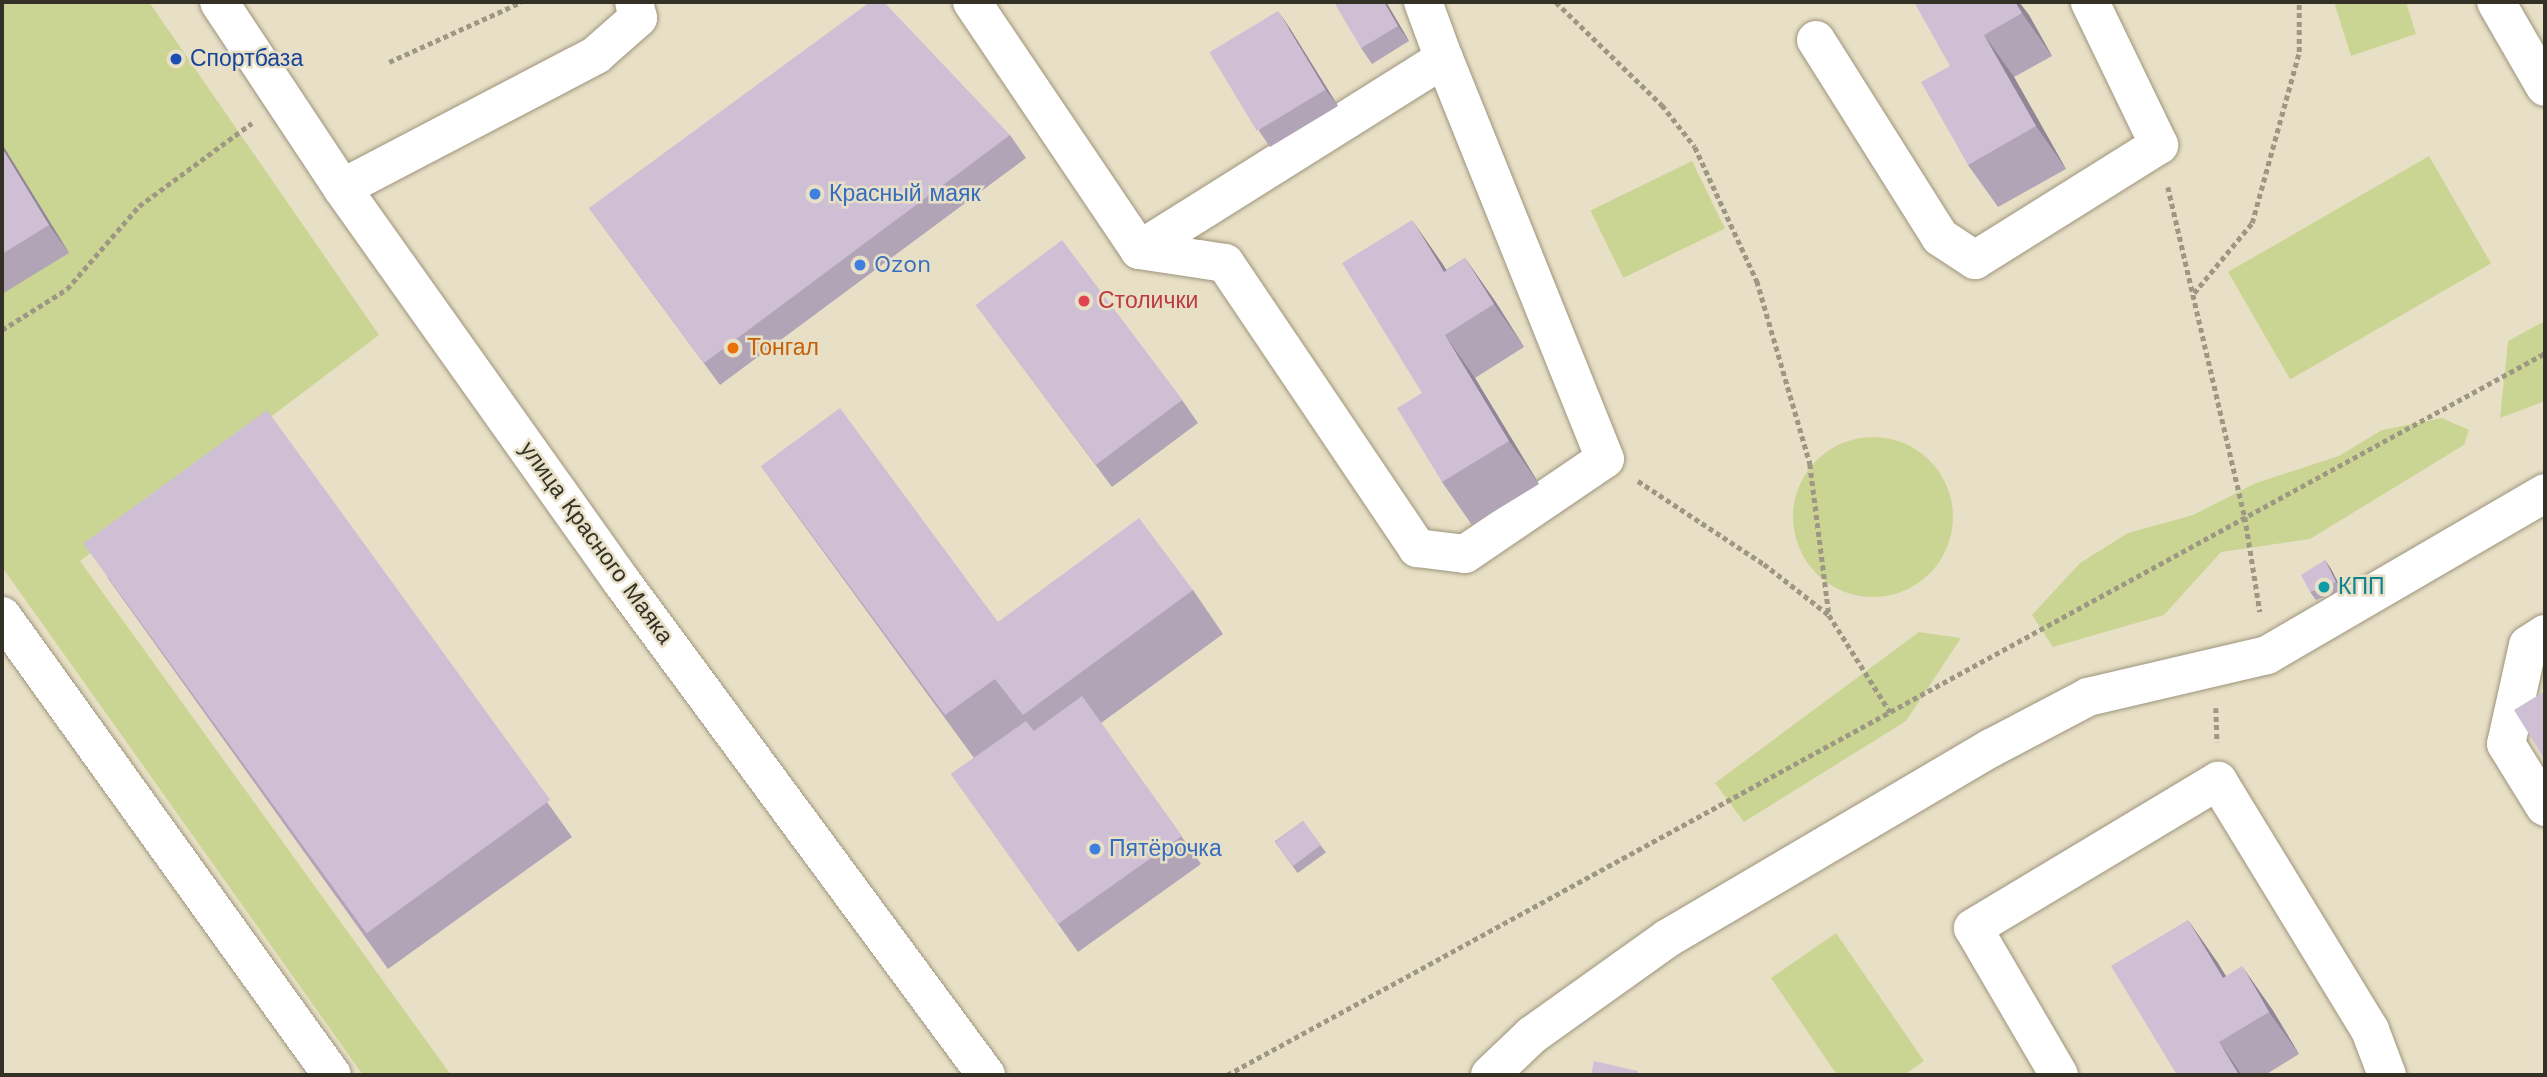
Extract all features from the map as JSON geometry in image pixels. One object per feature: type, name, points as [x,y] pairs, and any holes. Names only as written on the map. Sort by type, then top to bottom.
[{"type":"street","name":"улица Красного Маяка","points":[[219,2],[342,188],[622,582],[986,1075]]},
{"type":"street","points":[[342,188],[596,55],[638,18],[634,2]]},
{"type":"street","points":[[972,2],[1139,250],[1225,263],[1417,548],[1465,554],[1605,459],[1423,2]]},
{"type":"street","points":[[1816,40],[1940,237],[1975,260],[2159,145],[2090,2]]},
{"type":"street","points":[[2496,2],[2545,87]]},
{"type":"street","points":[[1139,250],[1444,59]]},
{"type":"street","points":[[1490,1075],[1532,1035],[1668,938],[1991,748],[2088,697],[2267,656],[2545,493]]},
{"type":"street","points":[[2,616],[332,1075]]},
{"type":"street","points":[[2545,634],[2528,645],[2506,744],[2545,807]]},
{"type":"street","points":[[2059,1075],[1973,928],[2218,781],[2370,1030],[2387,1075]]},
{"type":"path","points":[[389,62],[521,2]]},
{"type":"path","points":[[1556,2],[1662,105],[1695,147],[1757,281],[1810,464],[1829,615]]},
{"type":"path","points":[[2193,294],[2252,223],[2299,52],[2299,2]]},
{"type":"path","points":[[2,330],[66,289],[139,206],[261,116]]},
{"type":"path","points":[[2159,145],[2245,517],[2267,656]]},
{"type":"path","points":[[1227,1075],[2545,353]]},
{"type":"path","points":[[1605,459],[1764,564],[1829,615],[1890,712]]},
{"type":"path","points":[[2214,669],[2218,781]]},
{"type":"green space","points":[[2,2],[149,2],[379,335],[80,561],[451,1075],[363,1075],[2,567]]},
{"type":"green space","points":[[2334,2],[2406,2],[2416,34],[2351,56]]},
{"type":"green space","points":[[2429,156],[2491,263],[2290,379],[2228,272]]},
{"type":"green space","points":[[1692,161],[1725,228],[1623,278],[1590,211]]},
{"type":"green space","points":[[2545,321],[2545,401],[2500,418],[2508,341]]},
{"type":"green space","points":[[2442,418],[2469,430],[2464,445],[2310,539],[2221,552],[2164,615],[2053,647],[2032,615],[2080,563],[2128,533],[2193,515],[2256,483],[2339,456],[2382,430]]},
{"type":"green space","points":[[1873,437],[1904,443],[1930,460],[1947,486],[1953,517],[1947,548],[1930,574],[1904,591],[1873,597],[1842,591],[1816,574],[1799,548],[1793,517],[1799,486],[1816,460],[1842,443]]},
{"type":"green space","points":[[1919,632],[1961,638],[1906,721],[1744,822],[1715,783]]},
{"type":"green space","points":[[1836,933],[1924,1061],[1904,1075],[1837,1075],[1771,978]]},
{"type":"building","name":"Красный маяк","points":[[870,2],[884,2],[1010,135],[704,363],[589,208]]},
{"type":"building","points":[[1384,2],[1398,26],[1361,48],[1335,4]]},
{"type":"building","points":[[1914,2],[2015,2],[2022,13],[1984,35],[2036,126],[1968,165],[1921,82],[1950,66]]},
{"type":"building","points":[[1278,11],[1325,90],[1257,131],[1209,52]]},
{"type":"building","points":[[2,148],[49,225],[2,254]]},
{"type":"building","points":[[1412,220],[1444,272],[1465,258],[1494,304],[1445,335],[1509,441],[1442,482],[1397,408],[1422,393],[1342,263]]},
{"type":"building","points":[[1062,240],[1182,400],[1096,465],[976,305]]},
{"type":"building","points":[[840,408],[998,622],[1139,518],[1193,590],[1023,715],[995,679],[945,715],[761,466]]},
{"type":"building","points":[[267,410],[550,800],[367,933],[83,543]]},
{"type":"building","points":[[2325,560],[2336,582],[2310,592],[2301,575]]},
{"type":"building","points":[[2545,691],[2545,760],[2514,710]]},
{"type":"building","points":[[1082,696],[1182,836],[1058,924],[951,774],[1026,721],[1034,731]]},
{"type":"building","points":[[1303,821],[1321,845],[1293,866],[1275,842]]},
{"type":"building","points":[[2188,920],[2223,978],[2242,966],[2269,1012],[2219,1042],[2239,1075],[2177,1075],[2111,966]]},
{"type":"building","points":[[1594,1061],[1638,1071],[1637,1075],[1591,1075]]},
{"type":"place","name":"Спортбаза","points":[[176,59]]},
{"type":"place","name":"Красный маяк","points":[[815,194]]},
{"type":"place","name":"Ozon","points":[[860,265]]},
{"type":"place","name":"Столички","points":[[1084,301]]},
{"type":"place","name":"Тонгал","points":[[733,348]]},
{"type":"place","name":"КПП","points":[[2324,587]]},
{"type":"place","name":"Пятёрочка","points":[[1095,849]]}]
